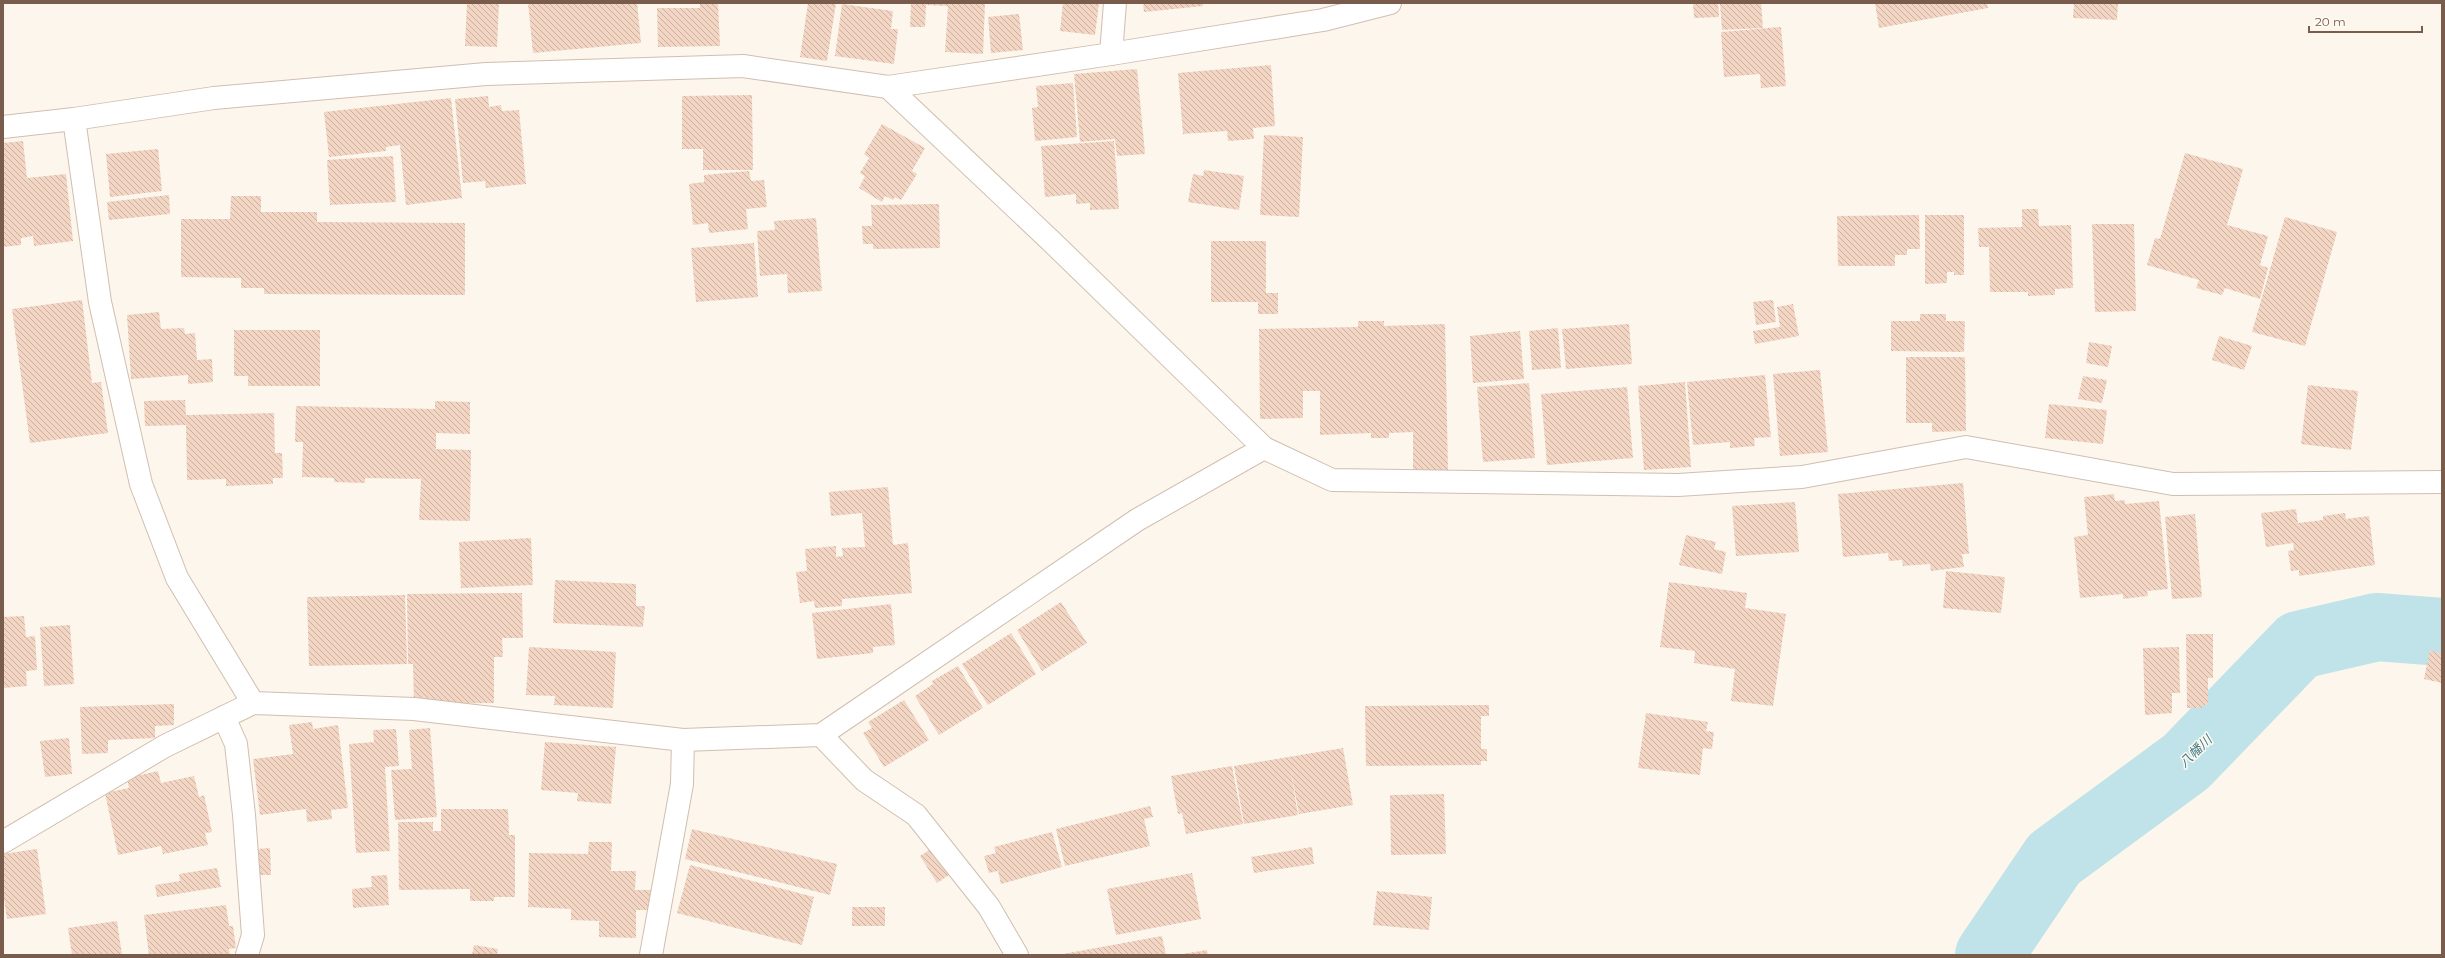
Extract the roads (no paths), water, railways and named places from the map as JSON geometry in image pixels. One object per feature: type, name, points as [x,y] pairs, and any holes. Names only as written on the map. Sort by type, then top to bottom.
[{"type":"street","points":[[1111,54],[1115,3]]},
{"type":"street","points":[[3,127],[74,119],[214,98],[486,74],[743,66],[888,87],[1111,54],[1323,20],[1390,3]]},
{"type":"street","points":[[888,87],[1051,241],[1264,448],[1332,480],[1678,485],[1802,477],[1966,446],[2173,484],[2442,482]]},
{"type":"street","points":[[74,119],[100,302],[141,484],[177,578],[253,703]]},
{"type":"street","points":[[3,842],[165,746],[253,703],[414,709],[683,740],[820,735],[1137,520],[1264,448]]},
{"type":"street","points":[[224,717],[236,744],[244,815],[253,935],[247,955]]},
{"type":"street","points":[[820,735],[864,780],[916,815],[989,907],[1017,955]]},
{"type":"street","points":[[651,955],[682,784],[683,740]]},
{"type":"waterway","name":"八幡川","points":[[1989,955],[2054,859],[2186,762],[2299,645],[2377,627],[2442,632]]}]
